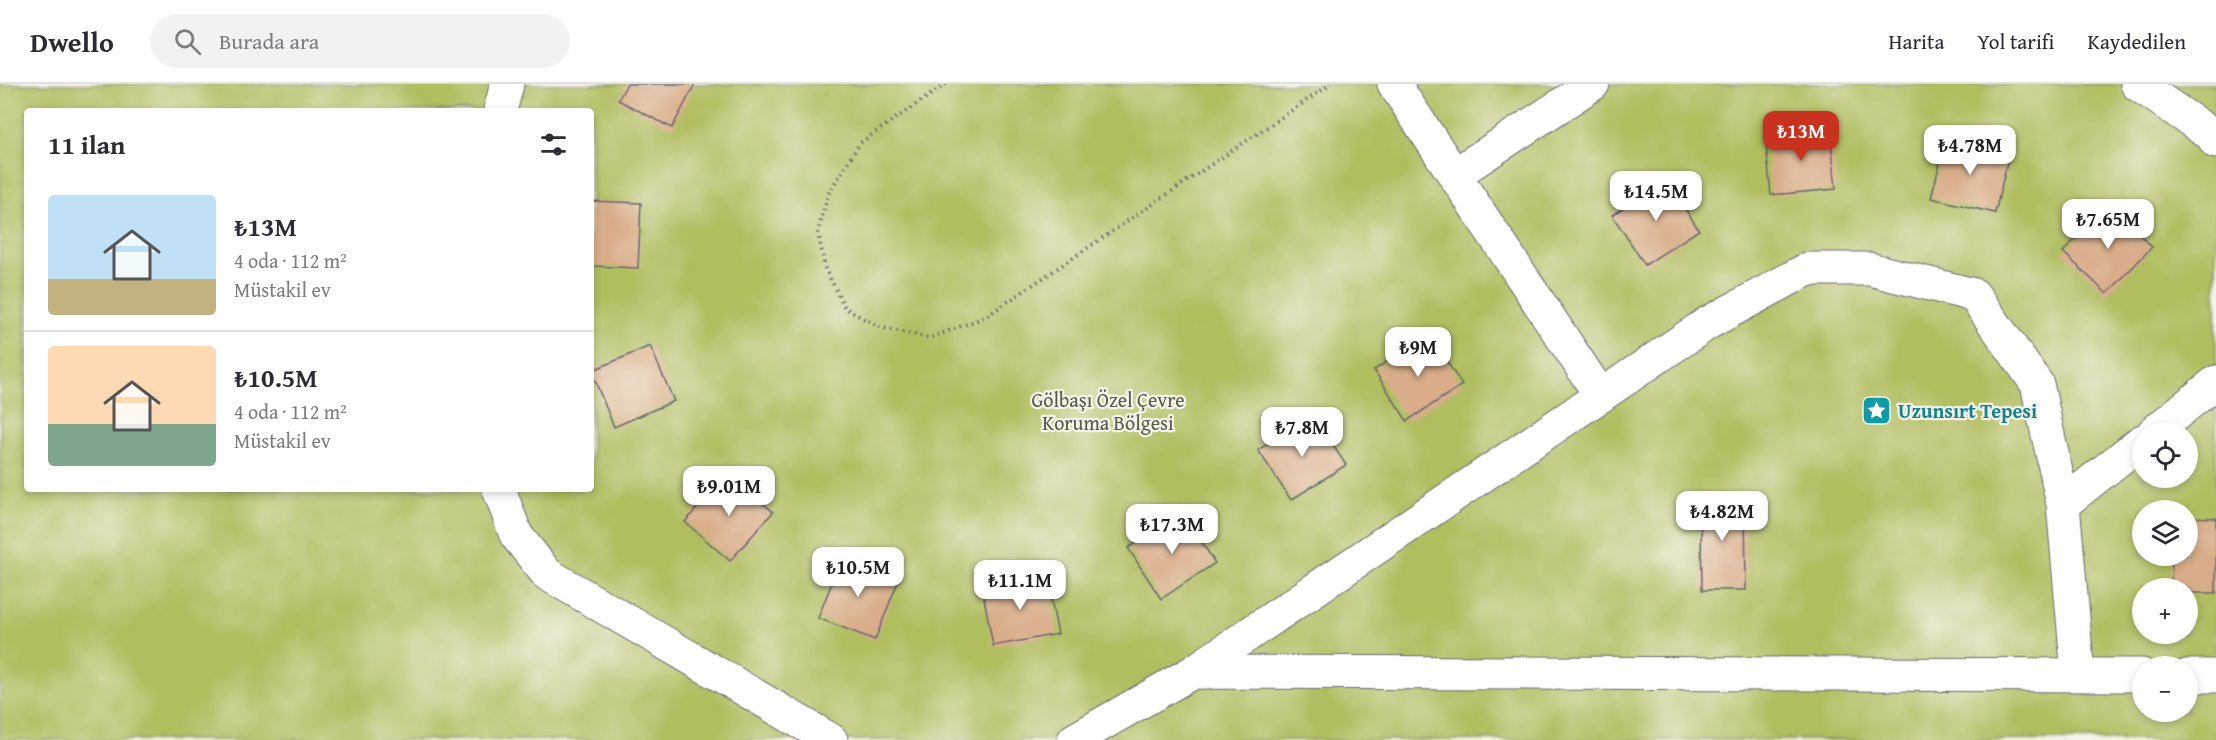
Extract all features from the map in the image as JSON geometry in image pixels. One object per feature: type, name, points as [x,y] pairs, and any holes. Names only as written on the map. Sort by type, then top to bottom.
[{"type":"street","points":[[501,108],[507,84]]},
{"type":"street","points":[[1394,84],[1601,396]]},
{"type":"street","points":[[1454,176],[1593,84]]},
{"type":"street","points":[[2137,84],[2211,134],[2216,142]]},
{"type":"street","points":[[1074,740],[1193,672],[1708,323],[1808,269],[1869,269],[1974,296],[2037,384],[2063,504],[2078,675]]},
{"type":"street","points":[[2166,422],[2216,382]]},
{"type":"street","points":[[2063,504],[2132,449]]},
{"type":"street","points":[[500,492],[516,535],[547,574],[831,740]]},
{"type":"street","points":[[1193,672],[2132,675]]},
{"type":"street","points":[[2198,676],[2216,676]]},
{"type":"path","points":[[946,84],[860,143],[828,194],[818,232],[825,268],[845,308],[879,327],[930,338],[985,317],[1330,84]]},
{"type":"green space","name":"Gölbaşı Özel Çevre Koruma Bölgesi","points":[[0,84],[2216,84],[2216,740],[0,740]]},
{"type":"building","points":[[627,84],[695,84],[672,128],[618,100]]},
{"type":"building","points":[[1830,129],[1836,189],[1771,195],[1765,135]]},
{"type":"building","points":[[1946,139],[2009,155],[1995,213],[1931,198]]},
{"type":"building","points":[[1666,180],[1699,230],[1645,265],[1612,215]]},
{"type":"building","points":[[594,201],[641,203],[638,268],[594,266]]},
{"type":"building","points":[[2109,205],[2152,247],[2107,294],[2063,252]]},
{"type":"building","points":[[1429,334],[1462,385],[1407,421],[1374,370]]},
{"type":"building","points":[[650,346],[674,401],[614,427],[594,378],[594,370]]},
{"type":"building","points":[[1313,415],[1346,465],[1291,500],[1258,450]]},
{"type":"building","points":[[728,472],[773,512],[730,561],[685,522]]},
{"type":"building","points":[[1693,498],[1745,498],[1746,590],[1702,590],[1701,528],[1694,526]]},
{"type":"building","points":[[1183,512],[1215,563],[1161,599],[1128,548]]},
{"type":"building","points":[[2198,517],[2216,518],[2216,593],[2198,593],[2198,578],[2171,578],[2172,566],[2198,566]]},
{"type":"building","points":[[842,557],[899,579],[875,640],[818,618]]},
{"type":"building","points":[[1046,575],[1058,634],[993,646],[982,587]]},
{"type":"place","name":"Uzunsırt Tepesi","points":[[1877,411]]}]
